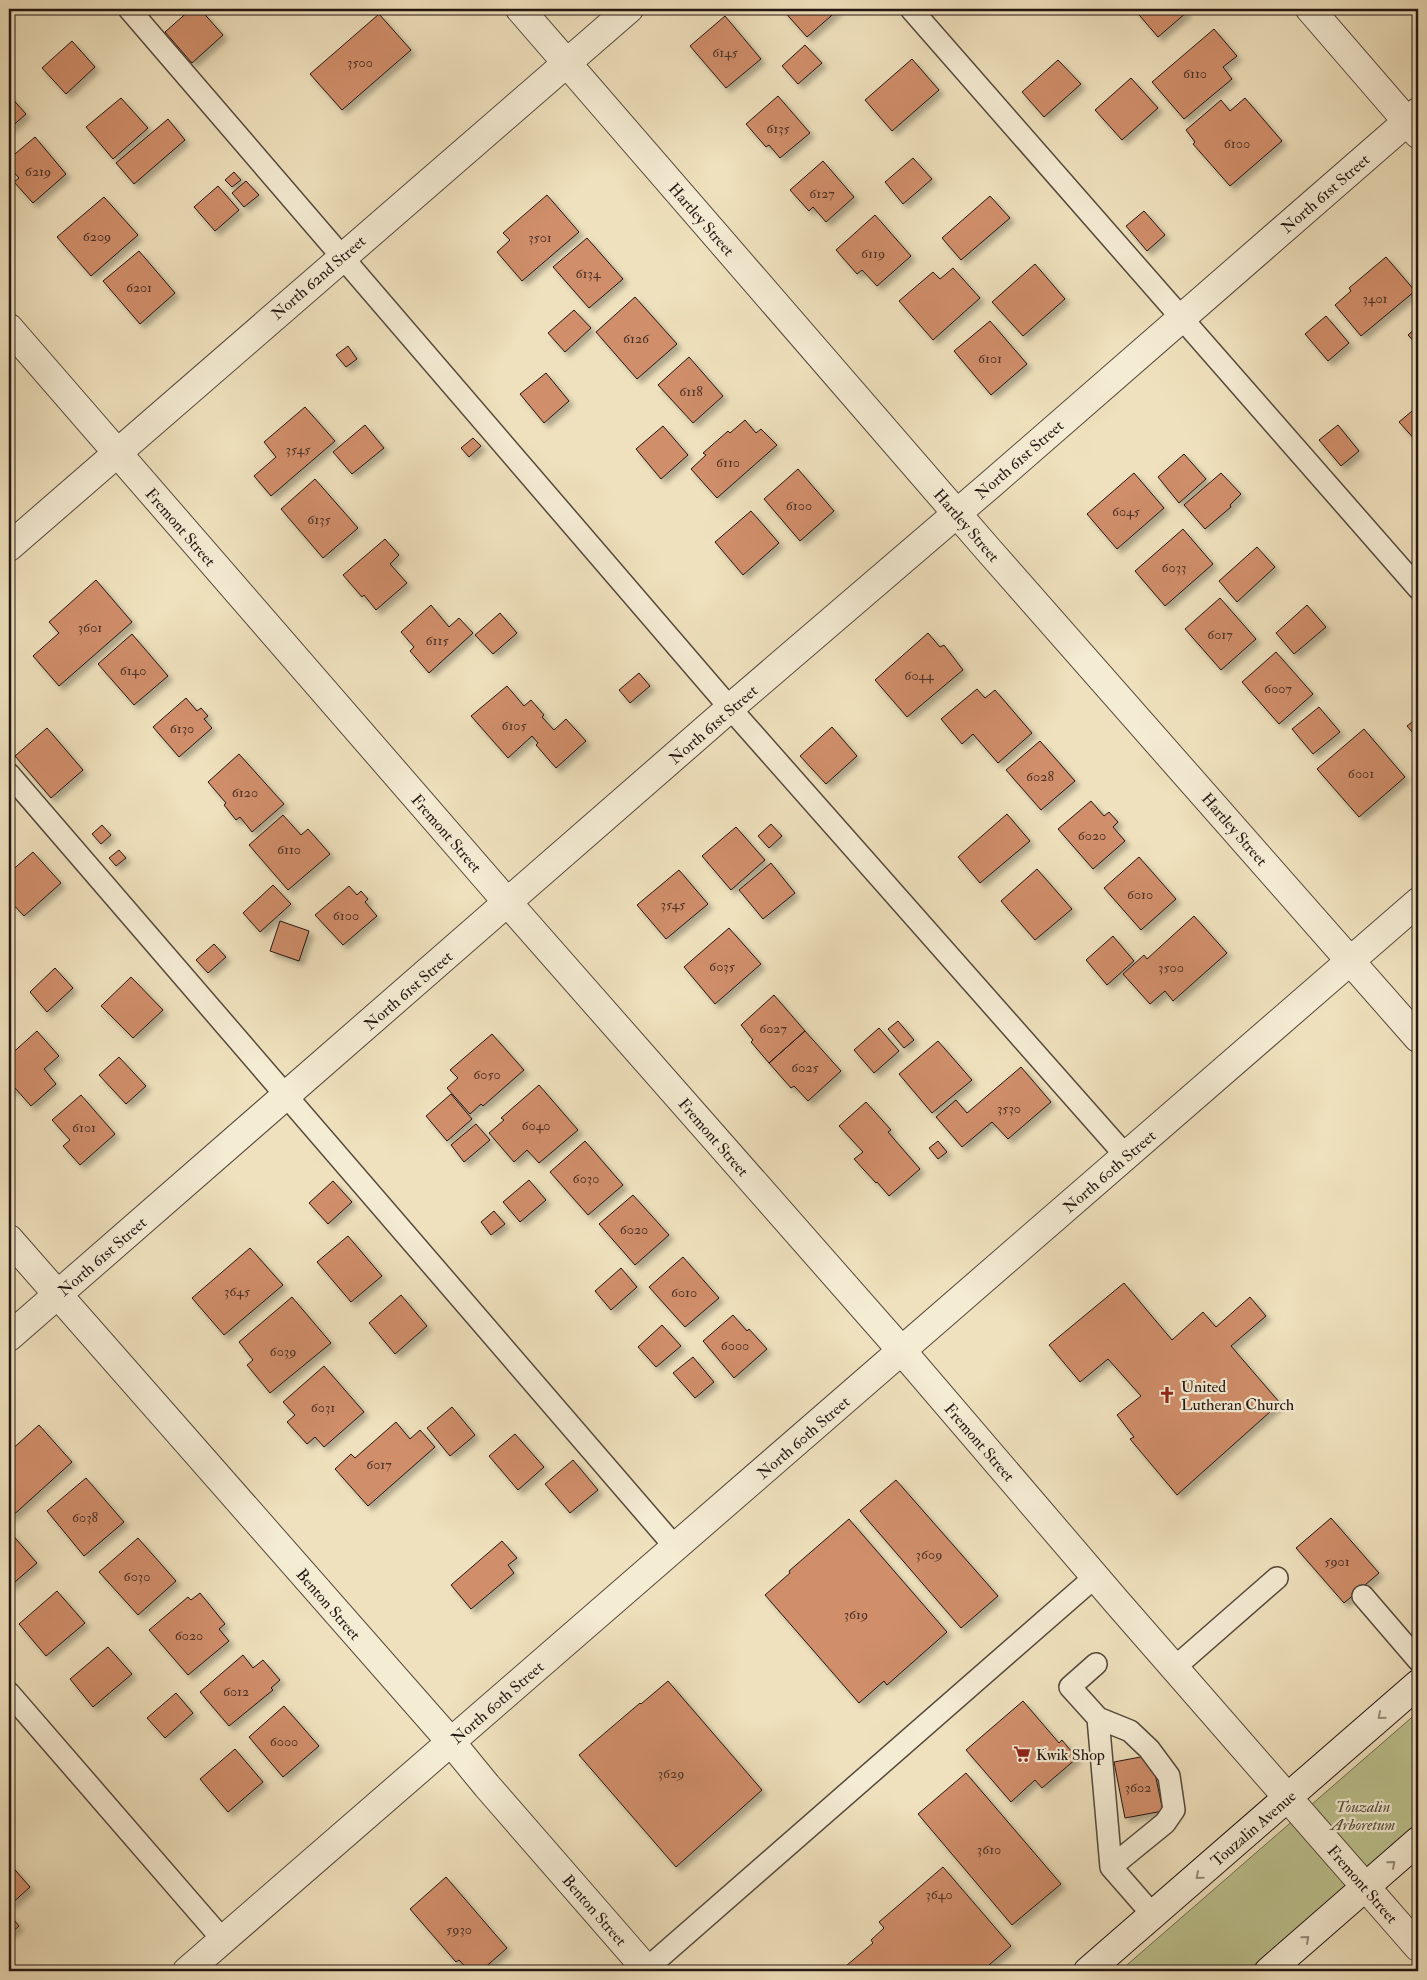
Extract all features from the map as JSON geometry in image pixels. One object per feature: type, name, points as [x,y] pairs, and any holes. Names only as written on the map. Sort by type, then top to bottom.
[{"type":"street","name":"Hartley Street","points":[[520,9],[957,513],[1418,1038]]},
{"type":"street","name":"North 62nd Street","points":[[9,547],[629,9]]},
{"type":"street","points":[[1310,9],[1415,122]]},
{"type":"street","name":"North 61st Street","points":[[9,1337],[730,708],[1181,318],[1415,122]]},
{"type":"street","name":"Fremont Street","points":[[9,328],[508,903],[902,1351],[1174,1668],[1418,1947]]},
{"type":"street","name":"North 60th Street","points":[[187,1971],[1418,902]]},
{"type":"street","name":"Benton Street","points":[[9,1240],[451,1742],[646,1971]]},
{"type":"street","name":"Touzalin Avenue","points":[[1088,1971],[1418,1684]]},
{"type":"street","points":[[1269,1971],[1418,1842]]},
{"type":"lane","points":[[129,9],[341,258],[730,708],[1126,1156]]},
{"type":"lane","points":[[911,9],[1418,588]]},
{"type":"lane","points":[[9,774],[676,1548]]},
{"type":"lane","points":[[646,1971],[1096,1576]]},
{"type":"lane","points":[[1174,1668],[1277,1578]]},
{"type":"lane","points":[[1362,1596],[1418,1660]]},
{"type":"lane","points":[[1096,1664],[1070,1687],[1098,1718],[1130,1731],[1149,1749],[1169,1776],[1174,1810],[1165,1823],[1111,1867]]},
{"type":"lane","points":[[9,1693],[223,1940]]},
{"type":"lane","points":[[1098,1718],[1111,1867],[1152,1916]]},
{"type":"green space","name":"Touzalin Arboretum","points":[[1418,1712],[1418,1823],[1247,1971],[1120,1971]]},
{"type":"building","points":[[191,9],[200,9],[223,35],[192,63],[165,32]]},
{"type":"building","points":[[782,9],[839,9],[807,37]]},
{"type":"building","points":[[1134,9],[1184,9],[1187,12],[1158,37]]},
{"type":"building","points":[[379,14],[411,50],[342,110],[310,74]]},
{"type":"building","points":[[725,16],[761,59],[726,88],[690,46]]},
{"type":"building","points":[[1214,29],[1237,56],[1223,67],[1232,79],[1184,119],[1152,82]]},
{"type":"building","points":[[72,41],[95,67],[66,94],[42,68]]},
{"type":"building","points":[[805,45],[822,63],[798,84],[782,66]]},
{"type":"building","points":[[912,59],[939,90],[892,131],[865,100]]},
{"type":"building","points":[[1058,60],[1081,84],[1044,117],[1022,92]]},
{"type":"building","points":[[1131,78],[1158,108],[1122,140],[1095,110]]},
{"type":"building","points":[[9,95],[26,114],[9,129]]},
{"type":"building","points":[[778,96],[810,133],[780,158],[769,145],[766,147],[746,124]]},
{"type":"building","points":[[121,98],[148,128],[113,159],[86,127]]},
{"type":"building","points":[[1245,98],[1282,141],[1230,186],[1193,144],[1195,142],[1186,130],[1221,100],[1230,111]]},
{"type":"building","points":[[168,119],[185,140],[134,184],[116,163]]},
{"type":"building","points":[[35,137],[66,174],[33,203],[14,182],[19,178],[9,167],[9,159]]},
{"type":"building","points":[[913,158],[932,179],[903,204],[885,182]]},
{"type":"building","points":[[823,161],[854,197],[826,222],[813,207],[809,211],[790,190]]},
{"type":"building","points":[[234,172],[241,180],[232,187],[225,180]]},
{"type":"building","points":[[246,181],[259,195],[244,207],[232,193]]},
{"type":"building","points":[[218,186],[239,210],[215,231],[194,207]]},
{"type":"building","points":[[547,195],[579,232],[522,281],[497,252],[510,240],[503,233]]},
{"type":"building","points":[[990,196],[1010,218],[961,260],[942,238]]},
{"type":"building","points":[[104,197],[138,235],[91,276],[57,237]]},
{"type":"building","points":[[1144,211],[1165,235],[1147,251],[1126,226]]},
{"type":"building","points":[[875,215],[911,256],[877,286],[862,270],[857,274],[836,250]]},
{"type":"building","points":[[587,238],[623,279],[589,308],[553,267]]},
{"type":"building","points":[[139,251],[175,293],[140,324],[103,281]]},
{"type":"building","points":[[1386,257],[1415,291],[1361,336],[1335,305],[1351,291],[1349,288]]},
{"type":"building","points":[[1035,264],[1065,299],[1023,336],[992,302]]},
{"type":"building","points":[[953,268],[980,298],[933,340],[899,301],[933,272],[940,279]]},
{"type":"building","points":[[635,297],[677,344],[637,379],[596,332]]},
{"type":"building","points":[[574,310],[591,328],[565,352],[548,333]]},
{"type":"building","points":[[1326,316],[1349,343],[1328,361],[1305,334]]},
{"type":"building","points":[[990,321],[1027,364],[991,395],[954,351]]},
{"type":"building","points":[[1418,326],[1418,346],[1408,335]]},
{"type":"building","points":[[348,346],[357,359],[346,367],[336,355]]},
{"type":"building","points":[[689,357],[723,396],[693,423],[658,385]]},
{"type":"building","points":[[546,373],[569,401],[544,423],[520,394]]},
{"type":"building","points":[[1418,406],[1418,441],[1417,442],[1399,422]]},
{"type":"building","points":[[305,407],[335,441],[271,496],[254,476],[276,457],[264,442]]},
{"type":"building","points":[[745,420],[756,433],[761,429],[777,445],[717,498],[691,469],[706,455],[703,453],[728,431],[730,433]]},
{"type":"building","points":[[365,425],[384,448],[352,474],[333,452]]},
{"type":"building","points":[[1338,425],[1359,451],[1341,466],[1319,440]]},
{"type":"building","points":[[663,426],[688,455],[661,479],[636,449]]},
{"type":"building","points":[[473,438],[481,446],[469,457],[461,448]]},
{"type":"building","points":[[1184,454],[1206,479],[1179,503],[1158,477]]},
{"type":"building","points":[[798,469],[834,511],[800,541],[764,499]]},
{"type":"building","points":[[1134,473],[1164,508],[1117,549],[1087,514]]},
{"type":"building","points":[[1221,473],[1241,494],[1230,505],[1231,507],[1205,529],[1184,505]]},
{"type":"building","points":[[315,479],[358,528],[323,558],[281,509]]},
{"type":"building","points":[[751,511],[779,543],[743,575],[715,542]]},
{"type":"building","points":[[1183,529],[1213,564],[1165,606],[1135,571]]},
{"type":"building","points":[[385,539],[399,555],[390,564],[407,583],[376,610],[364,595],[362,597],[343,575]]},
{"type":"building","points":[[1257,547],[1275,567],[1237,602],[1219,581]]},
{"type":"building","points":[[96,580],[132,622],[59,686],[33,656],[59,633],[49,622]]},
{"type":"building","points":[[1220,598],[1256,639],[1221,670],[1185,629]]},
{"type":"building","points":[[431,605],[449,627],[459,618],[473,633],[429,673],[410,651],[414,647],[401,632]]},
{"type":"building","points":[[1307,605],[1326,627],[1294,654],[1276,633]]},
{"type":"building","points":[[500,613],[517,633],[493,654],[475,635]]},
{"type":"building","points":[[928,633],[940,647],[944,645],[963,670],[907,717],[875,680]]},
{"type":"building","points":[[132,634],[168,676],[134,705],[98,664]]},
{"type":"building","points":[[1276,652],[1313,694],[1279,724],[1242,682]]},
{"type":"building","points":[[639,673],[650,686],[630,703],[619,690]]},
{"type":"building","points":[[507,686],[524,706],[531,700],[544,715],[542,717],[554,730],[566,719],[586,741],[556,768],[536,745],[538,743],[532,736],[508,758],[471,716]]},
{"type":"building","points":[[977,689],[985,698],[995,690],[1032,733],[998,763],[973,734],[962,744],[941,719]]},
{"type":"building","points":[[186,698],[197,711],[201,708],[208,716],[204,719],[212,728],[179,757],[153,727]]},
{"type":"building","points":[[1319,707],[1340,732],[1313,754],[1292,729]]},
{"type":"building","points":[[1418,717],[1418,739],[1407,726]]},
{"type":"building","points":[[832,727],[857,756],[826,784],[800,756]]},
{"type":"building","points":[[47,728],[83,770],[51,798],[15,756]]},
{"type":"building","points":[[1364,729],[1405,777],[1359,817],[1317,769]]},
{"type":"building","points":[[1040,741],[1075,781],[1041,810],[1006,770]]},
{"type":"building","points":[[239,754],[284,804],[252,832],[240,817],[236,820],[224,805],[226,803],[208,782]]},
{"type":"building","points":[[1091,801],[1104,816],[1109,812],[1118,822],[1113,827],[1125,841],[1093,869],[1058,829]]},
{"type":"building","points":[[1007,814],[1030,841],[980,883],[958,857]]},
{"type":"building","points":[[283,815],[301,835],[308,829],[330,854],[288,890],[249,845]]},
{"type":"building","points":[[771,824],[782,836],[769,848],[758,836]]},
{"type":"building","points":[[102,825],[111,835],[101,844],[92,834]]},
{"type":"building","points":[[736,827],[765,860],[731,890],[702,856]]},
{"type":"building","points":[[119,850],[126,858],[116,866],[109,858]]},
{"type":"building","points":[[33,852],[61,883],[24,916],[9,900],[9,873]]},
{"type":"building","points":[[1139,857],[1176,899],[1141,930],[1104,888]]},
{"type":"building","points":[[771,863],[795,893],[763,919],[739,890]]},
{"type":"building","points":[[1037,869],[1072,909],[1035,940],[1001,901]]},
{"type":"building","points":[[679,870],[708,904],[666,939],[637,905]]},
{"type":"building","points":[[273,885],[291,904],[260,932],[243,913]]},
{"type":"building","points":[[349,886],[357,895],[361,891],[368,899],[365,902],[377,916],[343,945],[315,915]]},
{"type":"building","points":[[1194,916],[1227,953],[1173,1001],[1165,991],[1150,1004],[1123,974],[1144,955],[1147,959]]},
{"type":"building","points":[[280,921],[309,931],[299,961],[270,951]]},
{"type":"building","points":[[729,928],[761,964],[715,1004],[684,967]]},
{"type":"building","points":[[1113,936],[1134,961],[1107,985],[1086,960]]},
{"type":"building","points":[[214,944],[226,957],[208,973],[196,960]]},
{"type":"building","points":[[55,968],[73,988],[47,1012],[30,992]]},
{"type":"building","points":[[131,977],[163,1010],[133,1038],[101,1006]]},
{"type":"building","points":[[774,995],[805,1031],[769,1063],[751,1042],[753,1040],[741,1025]]},
{"type":"building","points":[[898,1021],[914,1040],[904,1048],[888,1029]]},
{"type":"building","points":[[879,1028],[899,1051],[874,1073],[854,1050]]},
{"type":"building","points":[[37,1031],[59,1056],[44,1069],[56,1084],[31,1106],[15,1088],[9,1091],[9,1056]]},
{"type":"building","points":[[805,1031],[841,1071],[808,1101],[794,1086],[791,1088],[769,1063]]},
{"type":"building","points":[[492,1034],[524,1070],[483,1106],[481,1104],[470,1114],[447,1088],[458,1078],[450,1070]]},
{"type":"building","points":[[938,1041],[972,1080],[932,1113],[899,1074]]},
{"type":"building","points":[[119,1057],[146,1086],[126,1104],[99,1075]]},
{"type":"building","points":[[1021,1067],[1051,1102],[1008,1139],[992,1122],[962,1147],[936,1117],[956,1100],[967,1113]]},
{"type":"building","points":[[539,1085],[578,1130],[539,1163],[527,1150],[514,1162],[489,1133],[504,1120],[501,1118]]},
{"type":"building","points":[[451,1094],[472,1119],[447,1141],[426,1116]]},
{"type":"building","points":[[81,1095],[115,1134],[80,1165],[63,1146],[70,1140],[52,1120]]},
{"type":"building","points":[[866,1102],[891,1130],[888,1132],[920,1169],[889,1196],[854,1159],[863,1152],[839,1126]]},
{"type":"building","points":[[476,1124],[490,1140],[464,1162],[451,1145]]},
{"type":"building","points":[[585,1141],[623,1185],[588,1215],[550,1172]]},
{"type":"building","points":[[938,1141],[947,1152],[938,1159],[929,1148]]},
{"type":"building","points":[[529,1180],[546,1200],[520,1222],[503,1202]]},
{"type":"building","points":[[333,1181],[352,1202],[328,1224],[309,1203]]},
{"type":"building","points":[[633,1195],[669,1235],[635,1265],[599,1224]]},
{"type":"building","points":[[494,1211],[505,1224],[491,1235],[481,1222]]},
{"type":"building","points":[[348,1236],[382,1276],[351,1302],[317,1262]]},
{"type":"building","points":[[250,1248],[283,1285],[224,1335],[192,1298]]},
{"type":"building","points":[[683,1257],[719,1298],[685,1327],[649,1287]]},
{"type":"building","points":[[621,1268],[637,1287],[611,1310],[595,1291]]},
{"type":"building","points":[[1124,1283],[1172,1340],[1203,1312],[1216,1327],[1250,1297],[1266,1316],[1231,1346],[1280,1403],[1177,1495],[1130,1439],[1134,1437],[1117,1415],[1141,1396],[1108,1359],[1080,1382],[1049,1345]]},
{"type":"building","points":[[401,1295],[427,1326],[395,1354],[369,1323]]},
{"type":"building","points":[[292,1297],[331,1343],[270,1393],[247,1365],[253,1360],[239,1342]]},
{"type":"building","points":[[733,1315],[767,1349],[734,1378],[703,1341]]},
{"type":"building","points":[[662,1325],[681,1346],[656,1367],[638,1347]]},
{"type":"building","points":[[693,1357],[714,1382],[695,1398],[673,1373]]},
{"type":"building","points":[[324,1366],[364,1412],[324,1447],[315,1437],[307,1444],[287,1422],[295,1415],[283,1402]]},
{"type":"building","points":[[452,1407],[475,1435],[450,1456],[427,1428]]},
{"type":"building","points":[[396,1422],[410,1439],[420,1430],[435,1447],[368,1506],[335,1469],[351,1454],[355,1458]]},
{"type":"building","points":[[39,1425],[72,1462],[9,1519],[9,1452]]},
{"type":"building","points":[[515,1434],[544,1467],[518,1490],[489,1456]]},
{"type":"building","points":[[573,1460],[598,1490],[570,1513],[545,1484]]},
{"type":"building","points":[[86,1478],[124,1522],[84,1556],[47,1511]]},
{"type":"building","points":[[896,1480],[998,1596],[961,1628],[860,1511]]},
{"type":"building","points":[[1331,1518],[1379,1573],[1344,1603],[1296,1548]]},
{"type":"building","points":[[849,1519],[947,1632],[887,1685],[884,1681],[859,1703],[765,1595],[790,1573],[789,1571]]},
{"type":"building","points":[[9,1531],[37,1563],[9,1587]]},
{"type":"building","points":[[138,1538],[176,1581],[138,1615],[99,1572]]},
{"type":"building","points":[[502,1541],[517,1558],[508,1565],[514,1573],[471,1609],[451,1585]]},
{"type":"building","points":[[57,1591],[85,1623],[46,1656],[19,1624]]},
{"type":"building","points":[[200,1593],[225,1624],[219,1629],[229,1641],[188,1675],[149,1630],[188,1597],[191,1600]]},
{"type":"building","points":[[108,1647],[132,1674],[93,1707],[70,1679]]},
{"type":"building","points":[[243,1655],[253,1668],[263,1660],[280,1680],[271,1688],[273,1690],[229,1726],[200,1692]]},
{"type":"building","points":[[668,1681],[762,1790],[676,1867],[579,1755]]},
{"type":"building","points":[[176,1693],[193,1713],[165,1738],[147,1718]]},
{"type":"building","name":"Kwik Shop","points":[[1023,1701],[1059,1743],[1062,1740],[1077,1758],[1042,1788],[1035,1780],[1011,1802],[966,1750]]},
{"type":"building","points":[[284,1706],[319,1746],[283,1777],[249,1737]]},
{"type":"building","points":[[235,1749],[263,1782],[228,1812],[200,1779]]},
{"type":"building","name":"Kwik Shop","points":[[1151,1755],[1163,1811],[1125,1818],[1114,1762]]},
{"type":"building","points":[[966,1773],[1061,1884],[1012,1925],[918,1814]]},
{"type":"building","points":[[9,1863],[30,1887],[9,1906]]},
{"type":"building","points":[[943,1867],[1011,1946],[982,1971],[840,1971],[873,1943],[871,1940],[884,1928],[879,1922]]},
{"type":"building","points":[[446,1877],[507,1948],[481,1971],[469,1971],[459,1960],[456,1962],[410,1909]]},
{"type":"building","points":[[9,1914],[19,1926],[9,1935]]},
{"type":"place","name":"United Lutheran Church","points":[[1167,1395]]},
{"type":"place","name":"Kwik Shop","points":[[1022,1754]]}]
